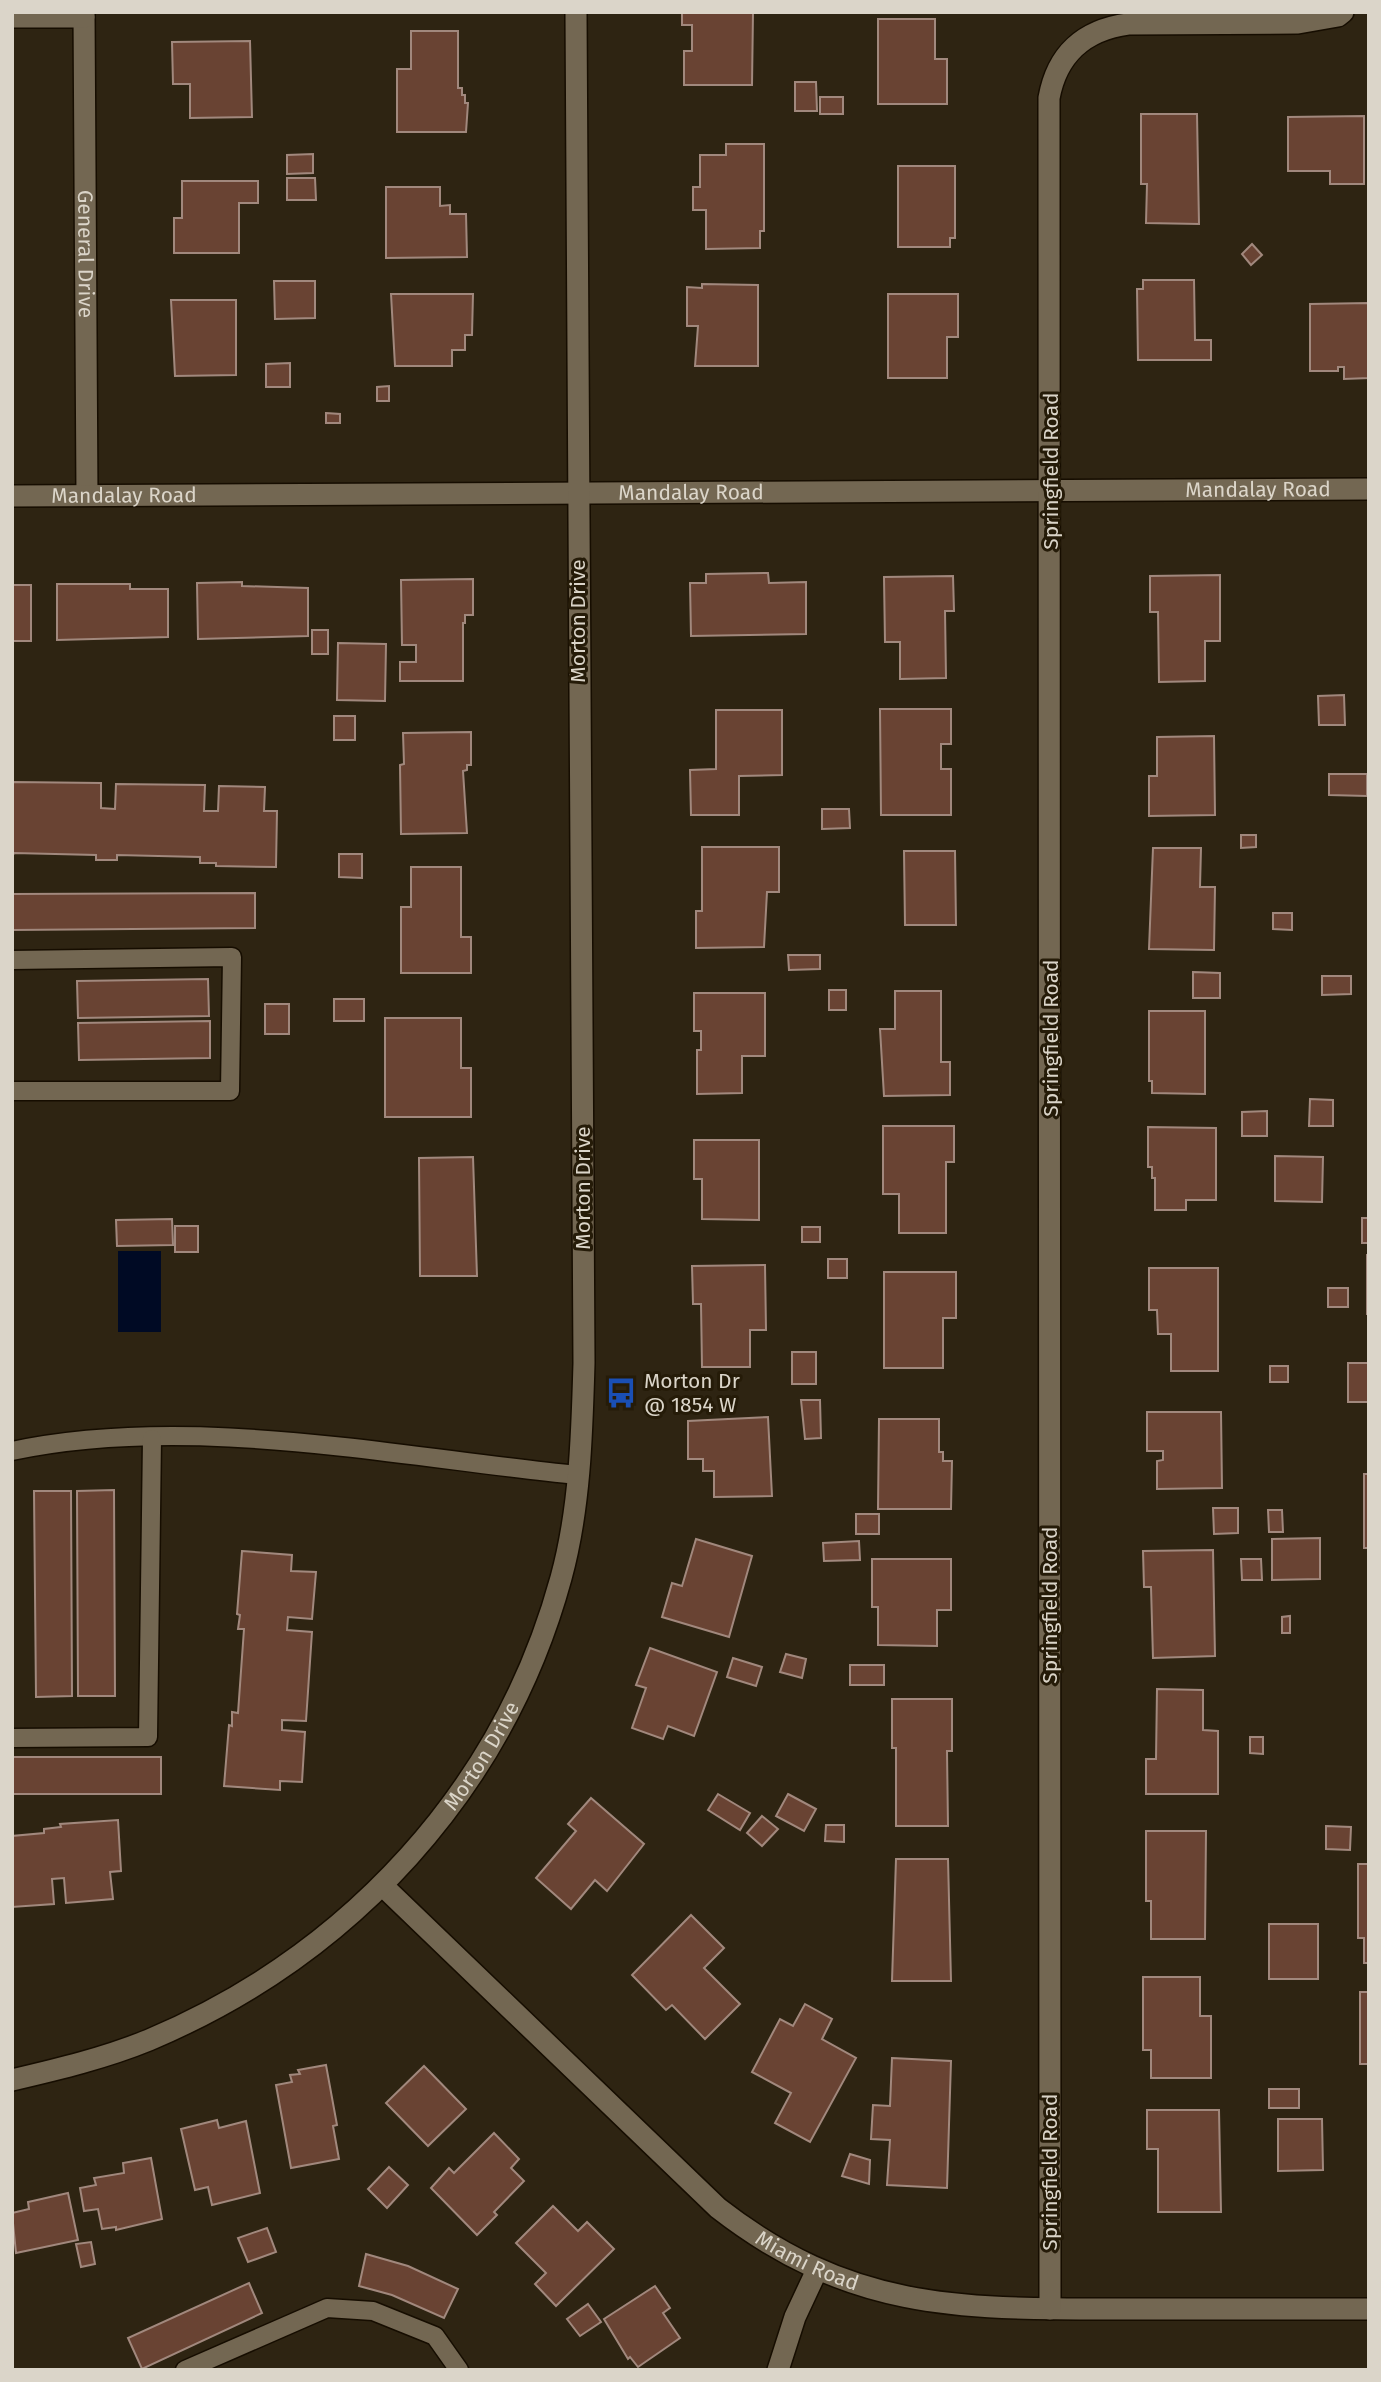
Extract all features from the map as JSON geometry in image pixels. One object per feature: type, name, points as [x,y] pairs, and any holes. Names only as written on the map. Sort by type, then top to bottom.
[{"type":"street","name":"Morton Drive","points":[[12,2080],[76,2065],[149,2040],[214,2008],[275,1972],[332,1931],[383,1886],[425,1840],[495,1739],[521,1687],[544,1631],[561,1577],[578,1475],[584,1363],[576,12]]},
{"type":"street","points":[[12,16],[84,14]]},
{"type":"street","name":"General Drive","points":[[84,14],[87,495]]},
{"type":"street","name":"Springfield Road","points":[[1050,2309],[1049,98],[1059,64],[1069,50],[1086,36],[1106,27],[1128,24],[1298,23],[1341,14]]},
{"type":"street","name":"Mandalay Road","points":[[12,496],[1369,489]]},
{"type":"street","name":"Miami Road","points":[[383,1886],[718,2208],[749,2232],[817,2270],[855,2285],[931,2302],[1050,2309],[1369,2309]]},
{"type":"street","points":[[778,2370],[795,2317],[817,2270]]},
{"type":"lane","points":[[12,960],[232,957],[230,1091],[12,1091]]},
{"type":"lane","points":[[12,1451],[67,1440],[207,1437],[396,1452],[578,1475]]},
{"type":"lane","points":[[12,1738],[148,1737],[152,1439]]},
{"type":"lane","points":[[185,2370],[327,2308],[373,2311],[435,2336],[459,2370]]},
{"type":"water","points":[[118,1251],[161,1251],[161,1332],[118,1332]]},
{"type":"building","points":[[682,12],[753,12],[752,85],[684,85],[684,51],[692,51],[692,25],[682,25]]},
{"type":"building","points":[[878,19],[935,19],[935,59],[947,59],[947,104],[878,104]]},
{"type":"building","points":[[411,31],[458,31],[458,88],[462,88],[465,103],[468,103],[466,132],[397,132],[397,69],[411,69]]},
{"type":"building","points":[[250,41],[252,117],[190,118],[190,84],[173,84],[172,42]]},
{"type":"building","points":[[795,82],[816,82],[817,111],[795,111]]},
{"type":"building","points":[[820,97],[843,97],[843,114],[820,114]]},
{"type":"building","points":[[1141,114],[1197,114],[1199,224],[1146,223],[1147,184],[1141,184]]},
{"type":"building","points":[[1364,116],[1364,184],[1330,184],[1330,171],[1288,171],[1288,117]]},
{"type":"building","points":[[726,144],[764,144],[764,231],[760,231],[760,248],[706,249],[706,210],[693,210],[693,187],[700,187],[700,155],[726,155]]},
{"type":"building","points":[[313,154],[313,173],[287,174],[287,155]]},
{"type":"building","points":[[898,166],[955,166],[955,238],[950,238],[950,247],[898,247]]},
{"type":"building","points":[[287,178],[315,178],[316,200],[287,200]]},
{"type":"building","points":[[182,181],[258,181],[258,203],[239,203],[239,253],[174,253],[174,218],[182,218]]},
{"type":"building","points":[[386,187],[440,187],[440,206],[450,205],[450,214],[466,214],[467,257],[386,258]]},
{"type":"building","points":[[1252,244],[1262,255],[1251,265],[1242,254]]},
{"type":"building","points":[[1143,280],[1194,280],[1195,340],[1211,340],[1211,360],[1138,360],[1137,289],[1143,289]]},
{"type":"building","points":[[274,281],[315,281],[315,318],[275,319]]},
{"type":"building","points":[[702,284],[758,285],[758,366],[695,366],[698,326],[687,326],[687,287],[702,288]]},
{"type":"building","points":[[391,294],[473,294],[472,335],[465,335],[465,350],[452,350],[452,366],[395,366]]},
{"type":"building","points":[[888,294],[958,294],[958,337],[947,337],[947,378],[888,378]]},
{"type":"building","points":[[171,300],[236,300],[236,375],[175,376]]},
{"type":"building","points":[[1369,303],[1369,378],[1344,379],[1344,367],[1338,367],[1338,371],[1310,371],[1310,304]]},
{"type":"building","points":[[290,363],[290,387],[266,387],[266,364]]},
{"type":"building","points":[[389,386],[389,401],[377,401],[377,387]]},
{"type":"building","points":[[326,413],[340,414],[340,423],[326,423]]},
{"type":"building","points":[[768,573],[769,583],[806,582],[806,634],[691,636],[690,583],[706,583],[706,574]]},
{"type":"building","points":[[1220,575],[1220,641],[1205,641],[1205,681],[1159,682],[1158,612],[1150,612],[1150,576]]},
{"type":"building","points":[[953,576],[954,611],[945,611],[946,678],[900,679],[900,642],[885,642],[884,577]]},
{"type":"building","points":[[473,579],[473,615],[465,615],[463,623],[463,681],[400,681],[400,662],[416,662],[416,645],[402,645],[401,580]]},
{"type":"building","points":[[242,582],[242,586],[308,588],[308,636],[198,639],[197,583]]},
{"type":"building","points":[[57,584],[130,584],[130,589],[168,589],[168,637],[57,640]]},
{"type":"building","points":[[12,585],[31,585],[31,641],[12,641]]},
{"type":"building","points":[[312,630],[328,630],[328,654],[312,654]]},
{"type":"building","points":[[338,643],[386,644],[385,701],[337,700]]},
{"type":"building","points":[[1344,695],[1345,725],[1319,725],[1318,696]]},
{"type":"building","points":[[880,709],[951,709],[951,744],[941,744],[941,769],[951,769],[951,815],[881,815]]},
{"type":"building","points":[[716,710],[782,710],[782,775],[739,776],[739,815],[691,815],[690,770],[716,769]]},
{"type":"building","points":[[334,716],[355,716],[355,740],[334,740]]},
{"type":"building","points":[[471,732],[471,765],[467,765],[467,770],[463,771],[467,833],[401,834],[400,765],[404,764],[403,733]]},
{"type":"building","points":[[1214,736],[1215,815],[1149,816],[1149,776],[1157,776],[1157,737]]},
{"type":"building","points":[[1329,774],[1367,774],[1367,796],[1329,795]]},
{"type":"building","points":[[13,782],[101,783],[101,808],[115,809],[116,784],[205,785],[204,811],[218,811],[219,786],[265,787],[264,811],[277,811],[276,867],[216,866],[216,863],[200,863],[200,857],[117,855],[117,860],[96,860],[96,855],[14,853],[12,857]]},
{"type":"building","points":[[822,809],[849,809],[850,828],[822,829]]},
{"type":"building","points":[[1241,835],[1256,835],[1256,847],[1241,848]]},
{"type":"building","points":[[702,847],[779,847],[779,892],[767,892],[764,947],[696,948],[696,911],[702,911]]},
{"type":"building","points":[[1153,848],[1201,848],[1200,887],[1215,887],[1214,950],[1149,949]]},
{"type":"building","points":[[904,851],[955,851],[956,925],[905,925]]},
{"type":"building","points":[[339,854],[362,854],[362,878],[339,877]]},
{"type":"building","points":[[411,867],[461,867],[461,937],[471,937],[471,973],[401,973],[401,907],[411,907]]},
{"type":"building","points":[[255,893],[255,928],[12,930],[12,894]]},
{"type":"building","points":[[1273,913],[1292,913],[1292,930],[1273,929]]},
{"type":"building","points":[[788,955],[820,955],[820,969],[789,970]]},
{"type":"building","points":[[1193,972],[1220,973],[1220,998],[1193,998]]},
{"type":"building","points":[[1322,976],[1351,976],[1351,994],[1322,995]]},
{"type":"building","points":[[208,979],[209,1016],[78,1018],[77,981]]},
{"type":"building","points":[[829,990],[846,990],[846,1010],[829,1010]]},
{"type":"building","points":[[895,991],[941,991],[941,1062],[950,1062],[950,1095],[884,1096],[880,1029],[895,1029]]},
{"type":"building","points":[[694,993],[765,993],[765,1056],[742,1056],[742,1093],[697,1094],[697,1050],[701,1050],[701,1031],[694,1031]]},
{"type":"building","points":[[334,999],[364,999],[364,1021],[334,1021]]},
{"type":"building","points":[[265,1004],[289,1004],[289,1034],[265,1034]]},
{"type":"building","points":[[1149,1011],[1205,1011],[1205,1094],[1152,1093],[1152,1081],[1149,1081]]},
{"type":"building","points":[[385,1018],[461,1018],[461,1068],[471,1068],[471,1117],[385,1117]]},
{"type":"building","points":[[210,1021],[210,1058],[79,1060],[78,1023]]},
{"type":"building","points":[[1310,1099],[1333,1100],[1333,1126],[1309,1126]]},
{"type":"building","points":[[1267,1111],[1267,1136],[1242,1136],[1242,1112]]},
{"type":"building","points":[[883,1126],[954,1126],[954,1162],[946,1162],[946,1233],[899,1233],[899,1194],[883,1194]]},
{"type":"building","points":[[1148,1127],[1216,1128],[1216,1200],[1186,1200],[1186,1210],[1155,1210],[1155,1178],[1152,1178],[1152,1167],[1148,1167]]},
{"type":"building","points":[[694,1140],[759,1140],[759,1220],[702,1219],[702,1179],[694,1179]]},
{"type":"building","points":[[1275,1156],[1323,1157],[1322,1202],[1275,1201]]},
{"type":"building","points":[[473,1157],[477,1276],[420,1276],[419,1158]]},
{"type":"building","points":[[1362,1218],[1369,1218],[1369,1243],[1362,1243]]},
{"type":"building","points":[[172,1219],[173,1245],[117,1246],[116,1220]]},
{"type":"building","points":[[175,1226],[198,1226],[198,1252],[175,1252]]},
{"type":"building","points":[[802,1227],[820,1227],[820,1242],[802,1242]]},
{"type":"building","points":[[1369,1255],[1369,1314],[1367,1314]]},
{"type":"building","points":[[828,1259],[847,1259],[847,1278],[828,1278]]},
{"type":"building","points":[[765,1265],[766,1330],[750,1330],[750,1367],[702,1367],[701,1304],[693,1304],[692,1266]]},
{"type":"building","points":[[1149,1268],[1218,1268],[1218,1371],[1171,1371],[1171,1334],[1158,1334],[1157,1310],[1149,1310]]},
{"type":"building","points":[[884,1272],[956,1272],[956,1318],[943,1318],[943,1368],[884,1368]]},
{"type":"building","points":[[1328,1288],[1348,1288],[1348,1307],[1328,1307]]},
{"type":"building","points":[[792,1352],[816,1352],[816,1384],[792,1384]]},
{"type":"building","points":[[1348,1363],[1369,1363],[1369,1402],[1348,1402]]},
{"type":"building","points":[[1270,1366],[1288,1366],[1288,1382],[1270,1382]]},
{"type":"building","points":[[801,1400],[820,1400],[821,1438],[805,1439]]},
{"type":"building","points":[[1147,1412],[1221,1412],[1222,1488],[1157,1489],[1157,1461],[1163,1460],[1163,1451],[1147,1451]]},
{"type":"building","points":[[768,1417],[772,1496],[714,1497],[714,1471],[703,1471],[703,1459],[688,1459],[688,1421]]},
{"type":"building","points":[[879,1419],[939,1419],[939,1452],[943,1452],[943,1461],[952,1461],[951,1509],[878,1509]]},
{"type":"building","points":[[1364,1474],[1369,1474],[1369,1548],[1364,1548]]},
{"type":"building","points":[[114,1490],[115,1696],[78,1696],[77,1491]]},
{"type":"building","points":[[34,1491],[71,1491],[72,1696],[36,1697]]},
{"type":"building","points":[[1213,1508],[1238,1508],[1238,1533],[1214,1534]]},
{"type":"building","points":[[1268,1510],[1282,1510],[1283,1532],[1269,1532]]},
{"type":"building","points":[[856,1514],[879,1514],[879,1534],[856,1534]]},
{"type":"building","points":[[1320,1538],[1320,1579],[1272,1580],[1272,1539]]},
{"type":"building","points":[[696,1539],[752,1556],[729,1637],[662,1617],[672,1583],[682,1586]]},
{"type":"building","points":[[859,1541],[860,1560],[824,1561],[823,1543]]},
{"type":"building","points":[[1213,1550],[1215,1656],[1153,1658],[1151,1587],[1144,1587],[1143,1551]]},
{"type":"building","points":[[242,1551],[292,1555],[291,1571],[316,1572],[312,1619],[288,1617],[287,1630],[312,1632],[306,1721],[282,1720],[282,1730],[305,1732],[302,1782],[280,1781],[280,1790],[224,1786],[229,1725],[232,1726],[232,1712],[238,1713],[244,1629],[238,1629],[240,1615],[237,1614]]},
{"type":"building","points":[[872,1559],[951,1559],[951,1610],[937,1610],[937,1646],[878,1645],[878,1607],[872,1607]]},
{"type":"building","points":[[1241,1559],[1261,1559],[1262,1580],[1242,1580]]},
{"type":"building","points":[[1290,1616],[1290,1633],[1282,1633],[1282,1617]]},
{"type":"building","points":[[650,1648],[717,1672],[694,1736],[668,1726],[663,1739],[632,1728],[646,1688],[636,1685]]},
{"type":"building","points":[[786,1654],[806,1659],[802,1678],[780,1672]]},
{"type":"building","points":[[733,1658],[762,1667],[756,1686],[727,1677]]},
{"type":"building","points":[[850,1665],[884,1665],[884,1685],[850,1685]]},
{"type":"building","points":[[1157,1689],[1203,1690],[1203,1730],[1218,1731],[1218,1794],[1146,1794],[1146,1759],[1156,1759]]},
{"type":"building","points":[[892,1699],[952,1699],[952,1751],[947,1751],[948,1826],[896,1826],[896,1748],[892,1748]]},
{"type":"building","points":[[1250,1737],[1263,1737],[1263,1754],[1250,1753]]},
{"type":"building","points":[[12,1757],[161,1757],[161,1794],[12,1794]]},
{"type":"building","points":[[718,1794],[750,1813],[740,1830],[708,1810]]},
{"type":"building","points":[[788,1794],[816,1809],[804,1831],[776,1816]]},
{"type":"building","points":[[591,1798],[644,1844],[607,1891],[595,1880],[571,1909],[536,1878],[576,1831],[568,1824]]},
{"type":"building","points":[[762,1816],[778,1829],[762,1846],[747,1833]]},
{"type":"building","points":[[118,1820],[121,1871],[110,1872],[113,1899],[66,1903],[64,1878],[52,1879],[54,1904],[12,1907],[12,1836],[44,1833],[44,1829],[61,1827],[60,1824]]},
{"type":"building","points":[[826,1825],[844,1825],[844,1842],[825,1841]]},
{"type":"building","points":[[1326,1826],[1351,1827],[1350,1850],[1326,1849]]},
{"type":"building","points":[[1146,1831],[1206,1831],[1205,1939],[1151,1939],[1151,1901],[1146,1901]]},
{"type":"building","points":[[896,1859],[948,1859],[951,1981],[892,1981]]},
{"type":"building","points":[[1358,1864],[1369,1864],[1369,1963],[1364,1963],[1364,1938],[1358,1938]]},
{"type":"building","points":[[691,1915],[724,1948],[704,1968],[740,2004],[705,2039],[672,2005],[666,2010],[632,1975]]},
{"type":"building","points":[[1269,1924],[1318,1924],[1318,1979],[1269,1979]]},
{"type":"building","points":[[1143,1977],[1200,1977],[1200,2016],[1211,2016],[1211,2078],[1151,2078],[1151,2050],[1143,2050]]},
{"type":"building","points":[[1360,1992],[1369,1992],[1369,2064],[1360,2064]]},
{"type":"building","points":[[805,2004],[832,2019],[822,2039],[856,2058],[810,2142],[775,2123],[791,2093],[752,2072],[780,2019],[793,2026]]},
{"type":"building","points":[[892,2058],[951,2061],[947,2188],[887,2185],[890,2140],[871,2139],[873,2105],[890,2106]]},
{"type":"building","points":[[326,2065],[337,2125],[333,2126],[339,2159],[291,2168],[276,2085],[292,2082],[290,2075],[300,2074],[298,2070]]},
{"type":"building","points":[[424,2066],[466,2109],[428,2146],[386,2103]]},
{"type":"building","points":[[1269,2089],[1299,2089],[1299,2108],[1269,2108]]},
{"type":"building","points":[[1147,2110],[1219,2110],[1221,2212],[1158,2212],[1158,2149],[1147,2149]]},
{"type":"building","points":[[1278,2119],[1322,2119],[1323,2170],[1278,2171]]},
{"type":"building","points":[[217,2120],[219,2128],[246,2121],[260,2193],[212,2205],[208,2187],[195,2190],[181,2129]]},
{"type":"building","points":[[494,2133],[519,2159],[511,2168],[524,2181],[494,2212],[497,2215],[477,2235],[431,2188],[449,2168],[454,2173]]},
{"type":"building","points":[[850,2154],[870,2160],[869,2184],[842,2176]]},
{"type":"building","points":[[151,2158],[162,2219],[116,2230],[116,2227],[102,2229],[98,2209],[84,2211],[80,2188],[96,2185],[94,2178],[124,2173],[123,2163]]},
{"type":"building","points":[[389,2167],[408,2185],[387,2208],[368,2189]]},
{"type":"building","points":[[68,2193],[78,2240],[16,2253],[12,2213],[29,2209],[28,2202]]},
{"type":"building","points":[[553,2206],[578,2231],[587,2222],[614,2249],[556,2306],[535,2284],[546,2273],[516,2243]]},
{"type":"building","points":[[267,2228],[276,2252],[248,2262],[238,2238]]},
{"type":"building","points":[[91,2242],[95,2264],[81,2267],[76,2244]]},
{"type":"building","points":[[366,2254],[408,2266],[458,2289],[444,2318],[392,2295],[359,2286]]},
{"type":"building","points":[[249,2283],[262,2313],[142,2369],[128,2338]]},
{"type":"building","points":[[655,2286],[670,2308],[663,2313],[680,2338],[638,2367],[630,2357],[628,2359],[604,2319]]},
{"type":"building","points":[[588,2304],[601,2322],[580,2336],[567,2319]]},
{"type":"place","name":"Morton Dr @ 1854 W","points":[[621,1393]]}]
